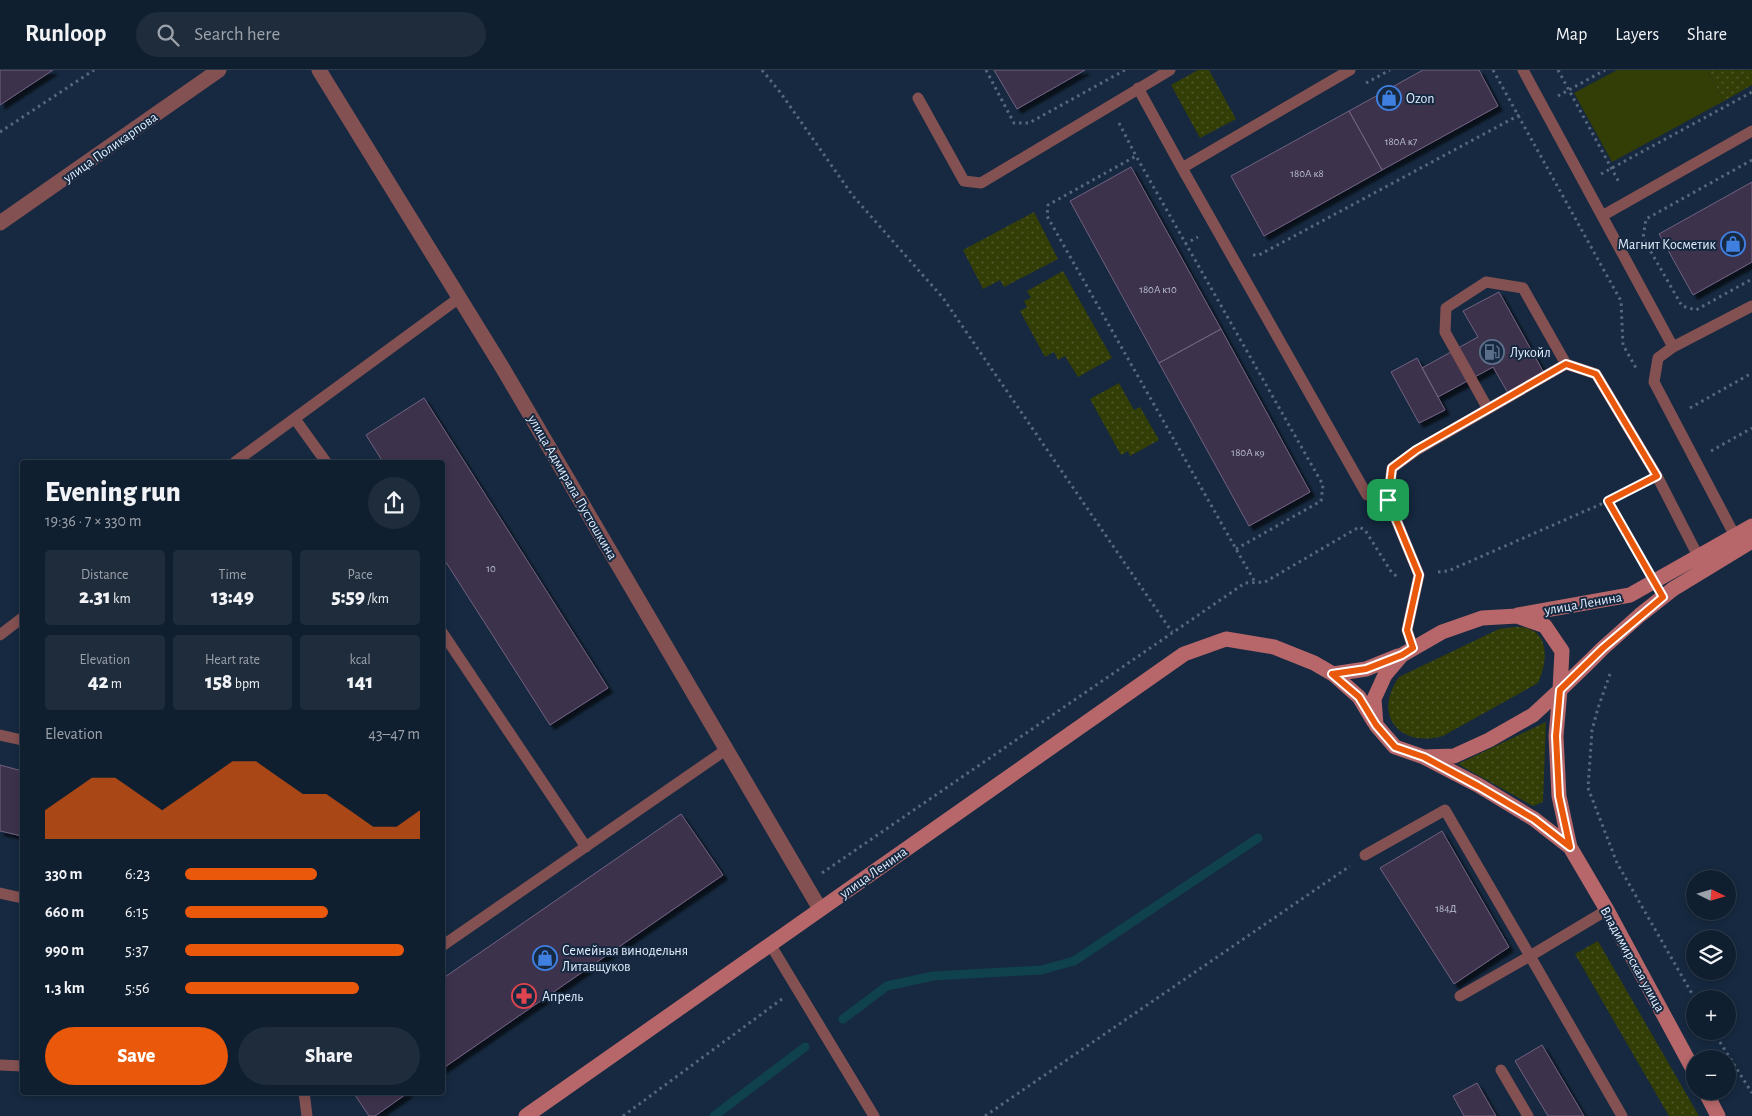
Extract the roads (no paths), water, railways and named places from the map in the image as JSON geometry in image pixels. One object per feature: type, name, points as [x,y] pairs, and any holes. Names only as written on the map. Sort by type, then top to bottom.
[{"type":"street","name":"улица Поликарпова","points":[[0,224],[219,70]]},
{"type":"street","name":"улица Адмирала Пустошкина","points":[[319,70],[502,366],[820,909]]},
{"type":"street","name":"улица Ленина","points":[[1517,616],[1630,595],[1752,526]]},
{"type":"street","name":"улица Ленина","points":[[1560,690],[1610,642],[1663,597],[1752,541]]},
{"type":"street","name":"Владимирская улица","points":[[1570,847],[1534,819],[1478,786],[1424,757],[1395,747],[1376,725],[1374,699],[1385,675],[1408,651],[1442,632],[1482,618],[1517,616],[1545,626],[1562,651],[1556,736],[1559,796],[1570,847],[1607,910],[1686,1056]]},
{"type":"street","name":"улица Ленина","points":[[526,1116],[1184,654],[1226,639],[1274,647],[1314,663],[1332,674]]},
{"type":"street","points":[[1332,674],[1366,669],[1408,651]]},
{"type":"street","points":[[1332,674],[1359,697],[1376,725]]},
{"type":"street","name":"Владимирская улица","points":[[1424,757],[1454,756],[1490,740],[1533,715],[1560,690]]},
{"type":"street","points":[[1710,1100],[1718,1116]]},
{"type":"lane","points":[[918,98],[964,181],[981,183],[1170,70]]},
{"type":"lane","points":[[1182,168],[1350,70]]},
{"type":"lane","points":[[1525,71],[1673,347]]},
{"type":"lane","points":[[1138,88],[1368,495],[1388,500]]},
{"type":"lane","points":[[1602,216],[1752,131]]},
{"type":"lane","points":[[1488,409],[1445,332],[1446,308],[1486,282],[1523,288],[1566,364],[1596,374],[1657,476],[1698,556]]},
{"type":"lane","points":[[238,460],[459,298]]},
{"type":"lane","points":[[1734,536],[1654,382],[1658,358],[1673,347],[1752,306]]},
{"type":"lane","points":[[1408,651],[1407,630],[1419,575],[1388,500],[1392,468],[1416,450],[1566,364]]},
{"type":"lane","points":[[295,419],[325,460]]},
{"type":"lane","points":[[0,635],[20,620]]},
{"type":"lane","points":[[445,636],[586,847]]},
{"type":"lane","points":[[0,735],[20,740]]},
{"type":"lane","points":[[445,944],[727,749]]},
{"type":"lane","points":[[1365,856],[1445,810],[1622,1116]]},
{"type":"lane","points":[[0,893],[20,898]]},
{"type":"lane","points":[[1460,996],[1607,910]]},
{"type":"lane","points":[[770,944],[874,1116]]},
{"type":"lane","points":[[0,1065],[20,1066]]},
{"type":"lane","points":[[1501,1070],[1528,1116]]},
{"type":"lane","points":[[304,1095],[307,1116]]},
{"type":"waterway","points":[[843,1019],[887,986],[933,976],[1041,970],[1074,961],[1258,838]]},
{"type":"waterway","points":[[714,1116],[805,1047]]},
{"type":"place","name":"Ozon","points":[[1389,98]]},
{"type":"place","name":"Магнит Косметик","points":[[1733,244]]},
{"type":"place","name":"Лукойл","points":[[1492,352]]},
{"type":"place","name":"Семейная винодельня Литавщуков","points":[[545,958]]},
{"type":"place","name":"Апрель","points":[[524,996]]}]
